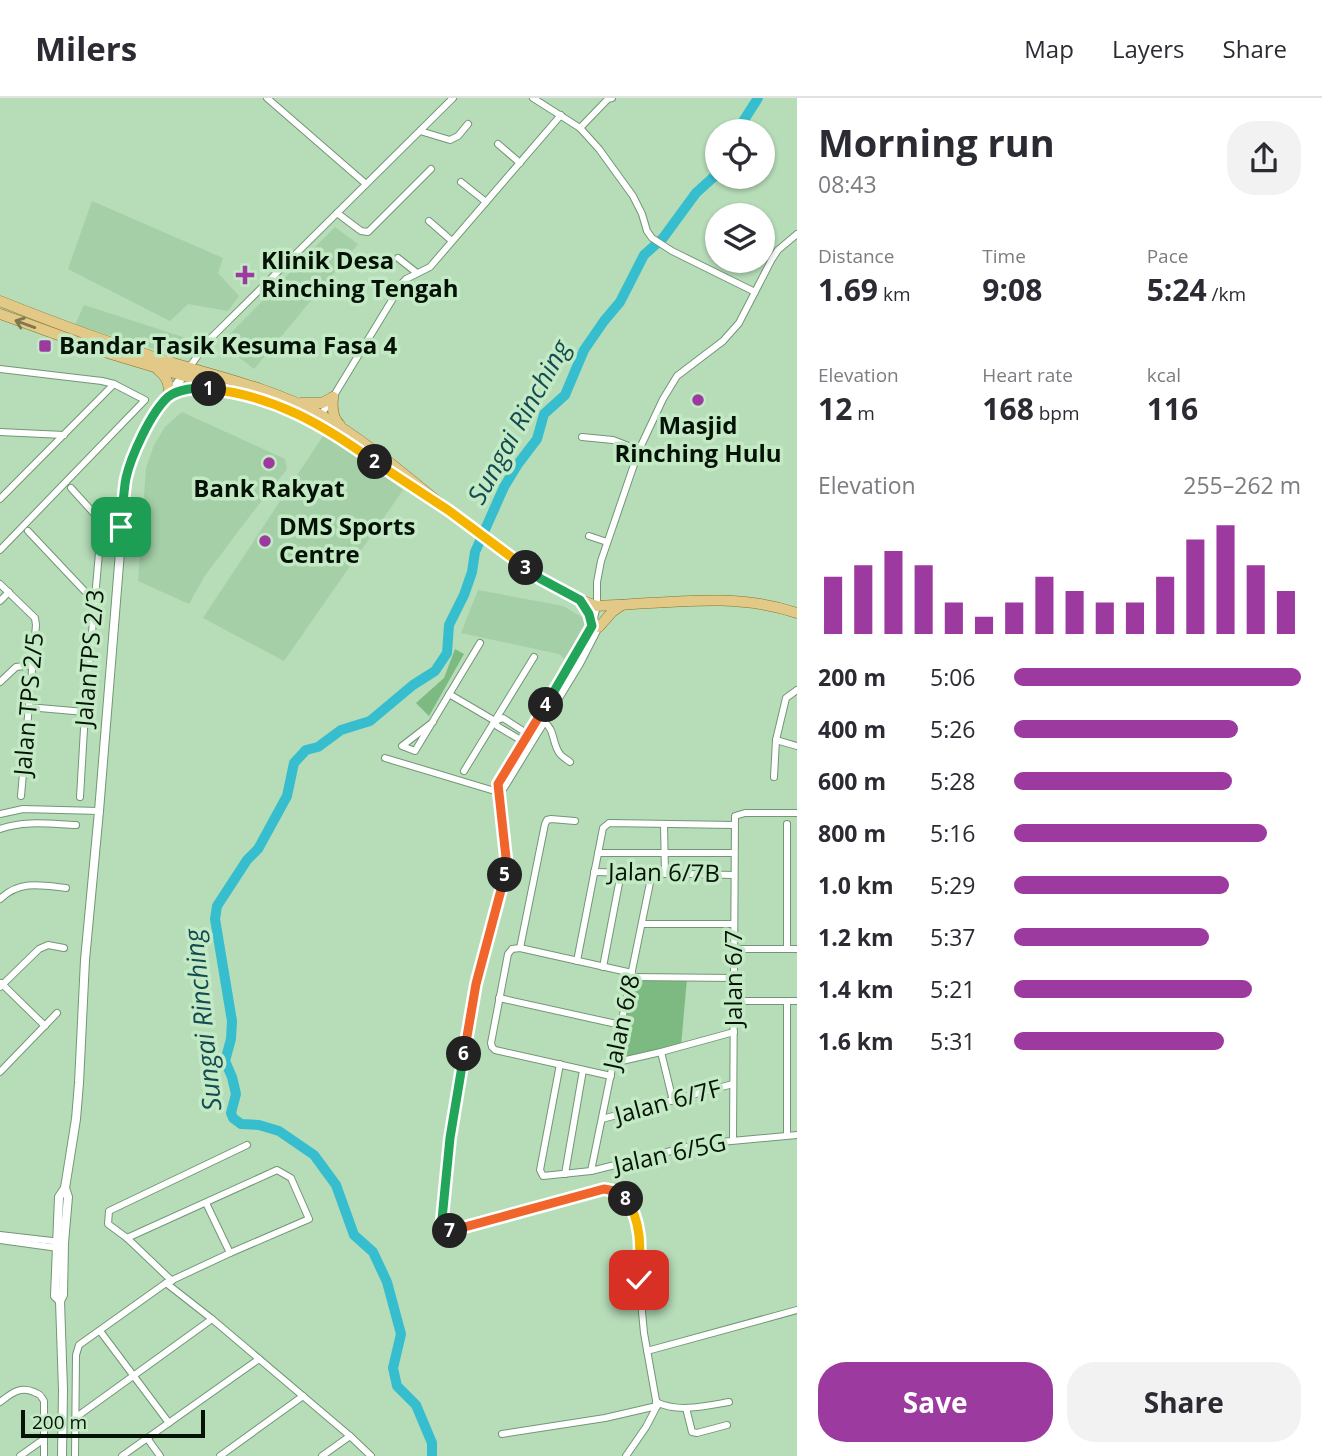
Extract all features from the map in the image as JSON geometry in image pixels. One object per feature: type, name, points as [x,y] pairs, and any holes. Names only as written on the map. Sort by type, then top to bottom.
[{"type":"main road","points":[[0,301],[234,391],[318,419],[349,433]]},
{"type":"main road","points":[[0,314],[111,355],[155,368],[186,372],[262,390],[298,403],[330,431],[448,510]]},
{"type":"main road","points":[[155,368],[166,377],[169,396],[198,387],[234,391]]},
{"type":"main road","points":[[298,403],[333,402],[336,421],[349,433],[473,530],[541,579],[580,600],[622,605],[715,600],[754,603],[797,613]]},
{"type":"main road","points":[[566,593],[597,603],[639,604]]},
{"type":"main road","points":[[580,600],[596,627],[622,605]]},
{"type":"street","points":[[267,98],[366,184]]},
{"type":"street","points":[[62,1456],[60,1301],[55,1296],[59,1284],[59,1197],[65,1188],[76,1119],[85,960],[126,478],[141,437],[154,415],[210,339],[453,98]]},
{"type":"street","points":[[533,98],[580,128],[599,149],[633,196],[647,231],[659,244],[755,292]]},
{"type":"street","points":[[580,128],[612,98]]},
{"type":"street","points":[[318,419],[333,402],[403,282],[430,267],[561,115]]},
{"type":"street","points":[[419,131],[450,140],[458,136],[468,124]]},
{"type":"street","points":[[498,144],[520,163]]},
{"type":"street","points":[[337,212],[361,231],[368,232],[430,169]]},
{"type":"street","points":[[461,183],[486,202]]},
{"type":"street","points":[[429,221],[452,241]]},
{"type":"street","points":[[531,736],[544,722],[590,646],[596,627],[597,582],[607,542],[639,450],[663,399],[677,376],[723,341],[739,323],[778,250],[797,234]]},
{"type":"street","points":[[398,258],[416,273]]},
{"type":"street","points":[[0,369],[102,381],[114,384],[145,400],[0,550]]},
{"type":"street","points":[[0,499],[114,384]]},
{"type":"street","points":[[0,432],[64,435]]},
{"type":"street","points":[[582,437],[613,440],[639,450]]},
{"type":"street","name":"JalanTPS 2/3","points":[[71,488],[99,519],[101,530],[80,797]]},
{"type":"street","points":[[28,531],[94,602]]},
{"type":"street","points":[[589,536],[607,542]]},
{"type":"street","name":"Jalan TPS 2/5","points":[[0,584],[35,618],[21,796]]},
{"type":"street","points":[[0,601],[9,592]]},
{"type":"street","points":[[498,792],[504,788],[526,744],[596,627]]},
{"type":"street","points":[[433,722],[402,746],[415,751],[433,722],[480,643]]},
{"type":"street","points":[[464,771],[534,657]]},
{"type":"street","points":[[0,682],[16,667],[32,665]]},
{"type":"street","points":[[774,777],[776,740],[786,698],[797,690]]},
{"type":"street","points":[[449,694],[495,721],[497,726],[526,744]]},
{"type":"street","points":[[28,707],[85,712]]},
{"type":"street","points":[[495,721],[502,718],[531,736]]},
{"type":"street","points":[[544,722],[550,725],[561,755],[570,762]]},
{"type":"street","points":[[776,740],[797,746]]},
{"type":"street","points":[[385,758],[498,792]]},
{"type":"street","points":[[498,792],[507,867],[476,984],[450,1138],[441,1226],[446,1231],[451,1231],[604,1189],[615,1191],[624,1197],[631,1207],[639,1231],[639,1280],[647,1351],[657,1404],[646,1427],[626,1456]]},
{"type":"street","points":[[0,814],[23,808],[99,811]]},
{"type":"street","name":"Jalan 6/7","points":[[733,1140],[735,816],[745,813],[797,813]]},
{"type":"street","points":[[520,948],[545,824],[551,819],[575,821]]},
{"type":"street","points":[[0,829],[13,824],[32,823],[76,825]]},
{"type":"street","points":[[576,961],[603,828],[609,823],[734,825]]},
{"type":"street","points":[[664,824],[665,874]]},
{"type":"street","points":[[787,824],[787,949]]},
{"type":"street","points":[[598,852],[734,853]]},
{"type":"street","name":"Jalan 6/7B","points":[[594,872],[734,875]]},
{"type":"street","points":[[603,967],[621,873]]},
{"type":"street","name":"Jalan 6/8","points":[[591,1171],[652,873]]},
{"type":"street","points":[[0,899],[17,887],[33,884],[66,888]]},
{"type":"street","points":[[642,924],[734,924]]},
{"type":"street","points":[[45,1026],[1,985],[39,949],[48,945],[64,948]]},
{"type":"street","points":[[611,1076],[495,1050],[492,1047],[499,998],[508,954],[512,949],[520,948],[631,975],[734,978]]},
{"type":"street","points":[[734,949],[797,948]]},
{"type":"street","points":[[499,998],[621,1025]]},
{"type":"street","points":[[787,1001],[787,1135]]},
{"type":"street","points":[[734,1002],[797,1001]]},
{"type":"street","points":[[0,1072],[57,1013]]},
{"type":"street","points":[[613,1063],[734,1032]]},
{"type":"street","points":[[661,1052],[673,1101]]},
{"type":"street","name":"Jalan 6/5G","points":[[561,1064],[540,1170],[543,1176],[591,1171],[699,1144],[797,1135]]},
{"type":"street","points":[[565,1174],[583,1070]]},
{"type":"street","name":"Jalan 6/7F","points":[[602,1119],[733,1084]]},
{"type":"street","points":[[247,1145],[109,1212],[108,1224],[127,1238],[169,1282],[371,1456]]},
{"type":"street","points":[[75,1456],[76,1355],[79,1345],[169,1282],[309,1219],[291,1178],[276,1170],[127,1238]]},
{"type":"street","points":[[206,1203],[230,1253]]},
{"type":"street","points":[[0,1238],[60,1245]]},
{"type":"street","points":[[647,1351],[797,1310]]},
{"type":"street","points":[[75,1418],[212,1319]]},
{"type":"street","points":[[100,1331],[169,1423]]},
{"type":"street","points":[[122,1456],[259,1359]]},
{"type":"street","points":[[0,1402],[17,1390],[25,1388],[41,1395],[44,1401],[44,1456]]},
{"type":"street","points":[[220,1456],[303,1396]]},
{"type":"street","points":[[502,1434],[605,1418],[657,1404],[686,1408],[729,1402]]},
{"type":"street","points":[[686,1408],[692,1432],[727,1425]]},
{"type":"street","points":[[322,1456],[350,1436]]},
{"type":"street","points":[[20,1456],[44,1438]]},
{"type":"street","points":[[147,1438],[160,1456]]},
{"type":"shaded area","points":[[92,201],[223,258],[218,273],[239,296],[228,311],[188,304],[170,321],[68,269]]},
{"type":"shaded area","points":[[335,227],[358,244],[254,369],[221,343]]},
{"type":"shaded area","points":[[84,305],[192,340],[185,358],[75,325]]},
{"type":"shaded area","points":[[182,412],[285,459],[287,469],[204,577],[189,604],[138,581],[146,468],[154,445],[165,427]]},
{"type":"shaded area","points":[[325,433],[403,490],[284,661],[203,618]]},
{"type":"shaded area","points":[[478,590],[563,606],[589,621],[567,661],[559,654],[461,633]]},
{"type":"shaded area","points":[[455,649],[464,654],[429,716],[416,703],[444,678]]},
{"type":"shaded area","points":[[631,978],[687,978],[681,1046],[615,1061]]},
{"type":"waterway","name":"Sungai Rinching","points":[[745,119],[758,98]]},
{"type":"waterway","name":"Sungai Rinching","points":[[432,1456],[432,1443],[416,1405],[397,1386],[393,1368],[401,1334],[387,1282],[373,1252],[354,1235],[336,1185],[314,1155],[279,1131],[259,1125],[241,1124],[231,1113],[236,1094],[225,1061],[231,1039],[232,1021],[215,919],[217,906],[247,860],[258,849],[287,796],[294,763],[306,750],[318,747],[341,730],[370,721],[413,685],[435,671],[447,653],[449,625],[464,595],[475,552],[504,487],[537,439],[544,414],[565,395],[584,350],[620,302],[644,255],[663,238],[705,185]]},
{"type":"place","name":"Klinik Desa Rinching Tengah","points":[[245,275]]},
{"type":"place","name":"Bandar Tasik Kesuma Fasa 4","points":[[45,346]]},
{"type":"place","name":"Masjid Rinching Hulu","points":[[698,400]]},
{"type":"place","name":"Bank Rakyat","points":[[269,463]]},
{"type":"place","name":"DMS Sports Centre","points":[[265,541]]},
{"type":"route","points":[[121,527],[126,478],[132,459],[141,437],[169,396],[198,387],[234,391],[300,414],[330,431],[448,510],[541,579],[580,600],[585,606],[592,626],[498,784],[507,867],[476,984],[450,1138],[441,1226],[446,1231],[451,1231],[604,1189],[615,1191],[624,1197],[631,1207],[639,1231],[639,1280]]}]
